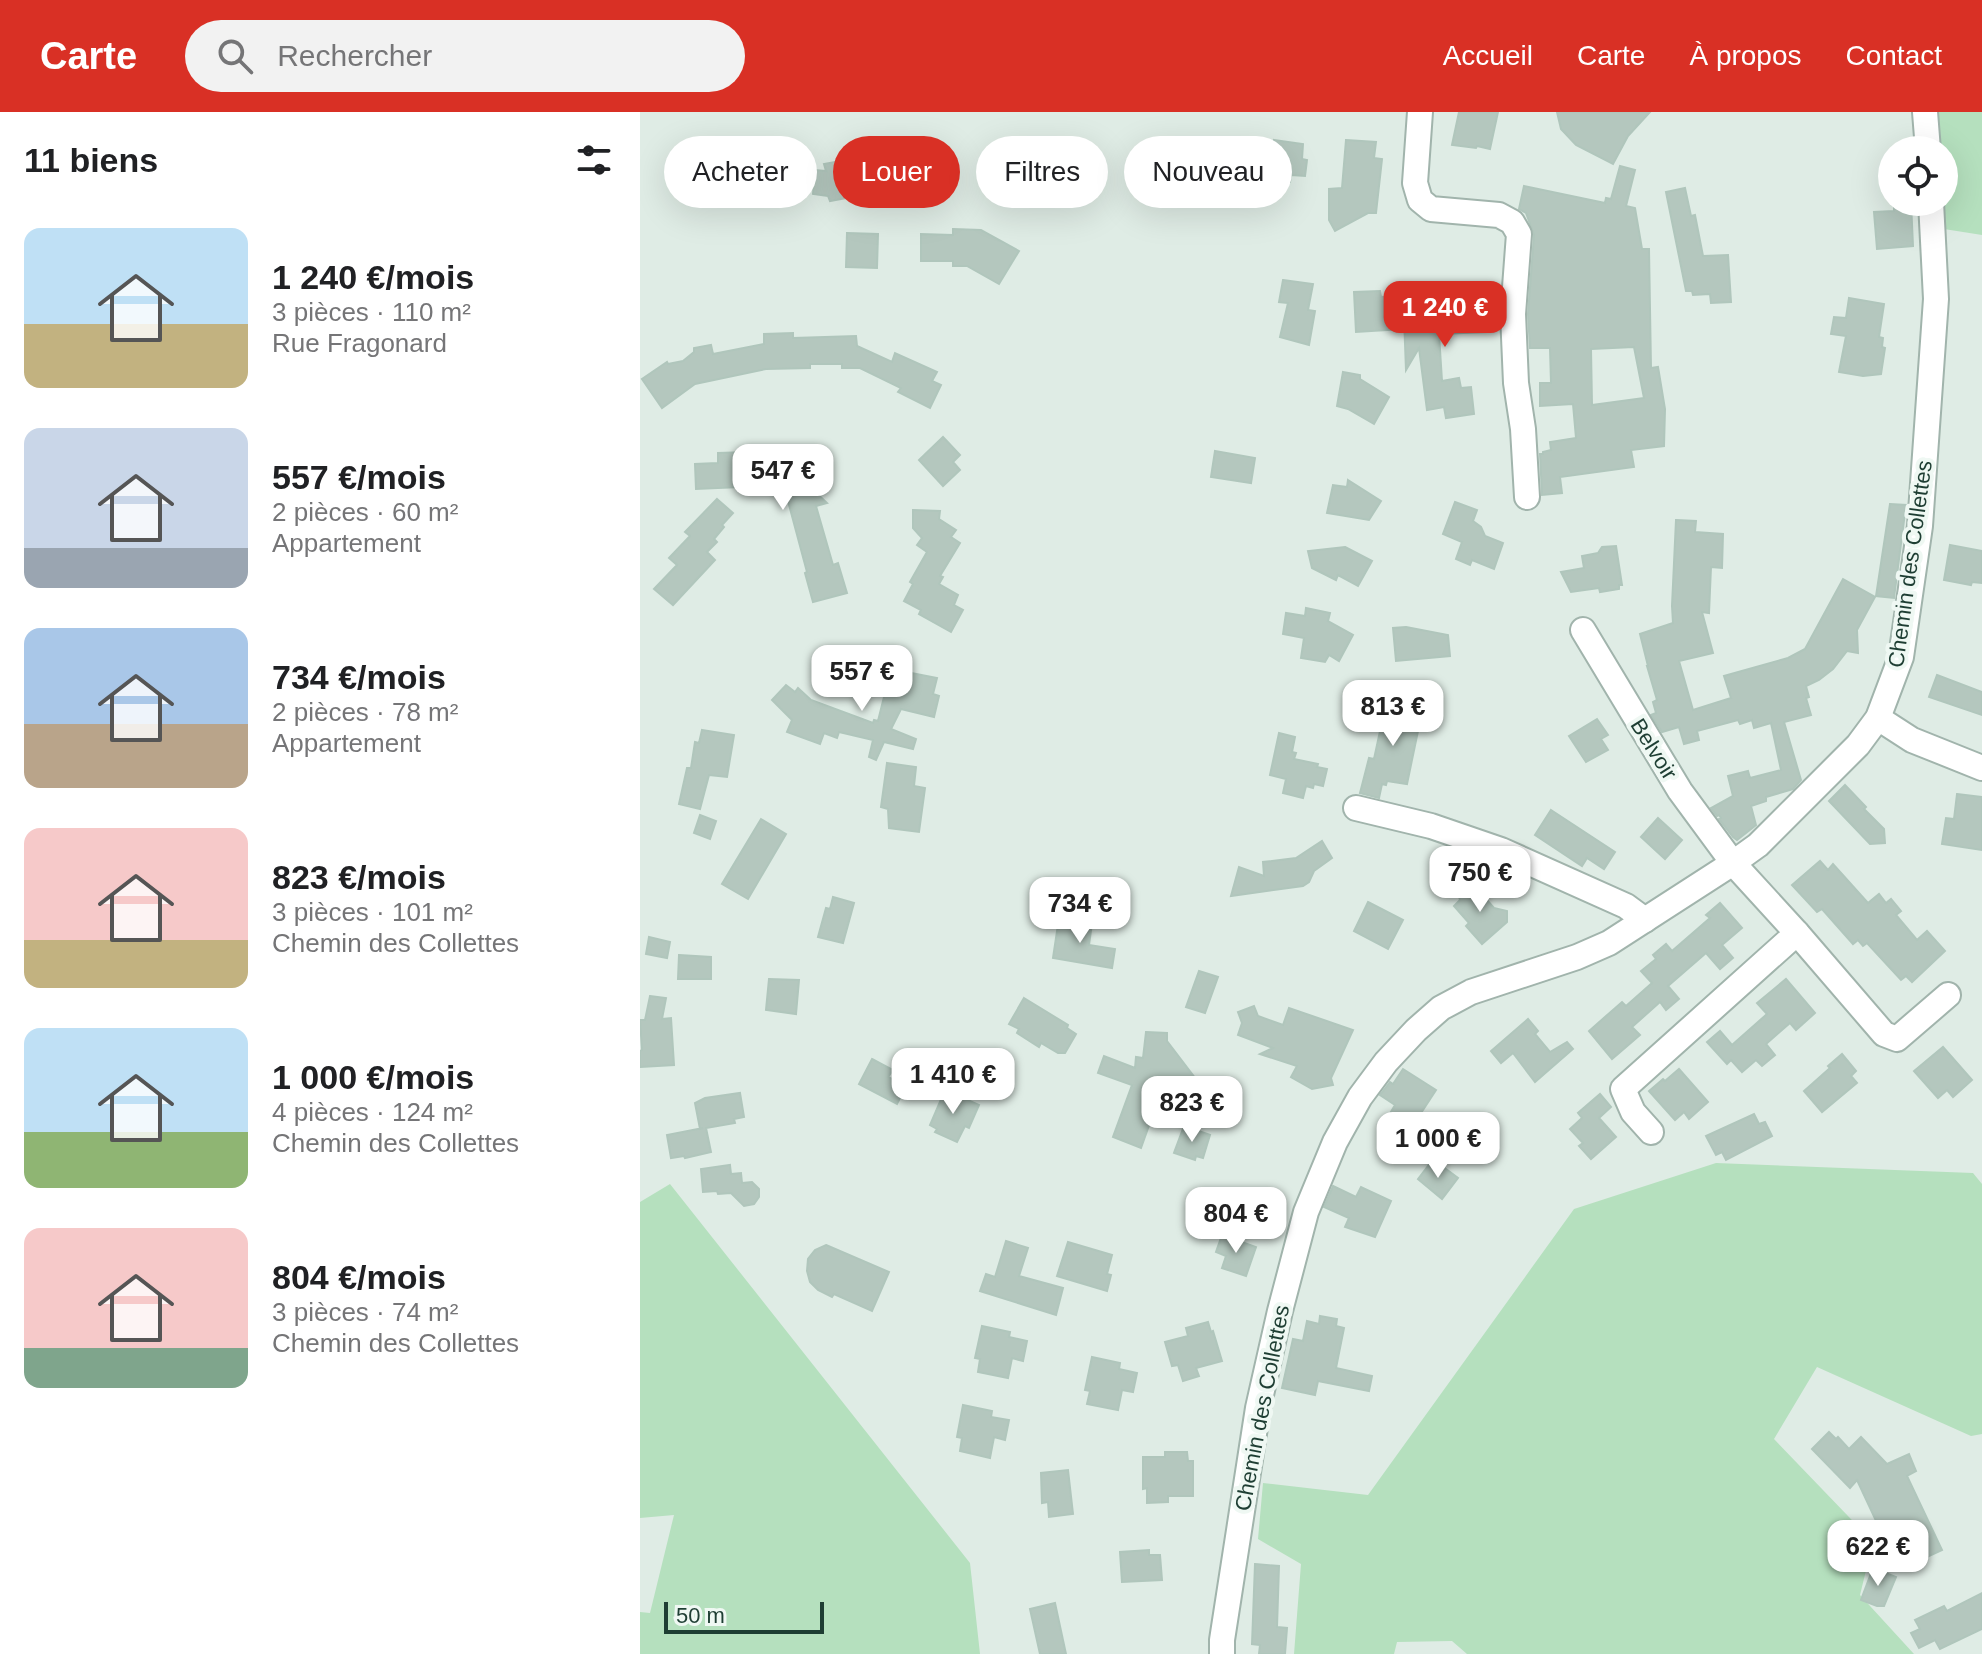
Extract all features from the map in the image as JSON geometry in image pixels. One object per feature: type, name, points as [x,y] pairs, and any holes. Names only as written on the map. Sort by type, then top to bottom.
[{"type":"street","points":[[1420,112],[1415,183],[1420,200],[1431,209],[1499,215],[1512,222],[1519,234],[1513,314],[1527,497]]},
{"type":"street","points":[[1925,112],[1927,136]]},
{"type":"street","name":"Chemin des Collettes","points":[[1222,1654],[1258,1408],[1280,1311],[1306,1212],[1335,1142],[1360,1097],[1386,1062],[1441,1008],[1471,992],[1577,957],[1609,943],[1758,845],[1849,754],[1878,718],[1901,657],[1920,526],[1936,299],[1932,216]]},
{"type":"street","name":"Belvoir","points":[[1583,630],[1680,791],[1733,863]]},
{"type":"street","points":[[1878,718],[1912,740],[1982,768]]},
{"type":"street","points":[[1356,808],[1431,826],[1501,850],[1626,906],[1645,920]]},
{"type":"street","points":[[1733,863],[1884,1034],[1897,1039],[1948,995]]},
{"type":"street","points":[[1651,1132],[1633,1112],[1623,1089],[1797,933]]},
{"type":"green space","points":[[1934,112],[1982,112],[1982,235],[1944,229],[1943,216],[1958,216],[1958,136],[1936,136]]},
{"type":"green space","points":[[1716,1163],[1973,1173],[1982,1184],[1982,1434],[1971,1436],[1817,1367],[1774,1439],[1873,1542],[1860,1595],[1914,1654],[1467,1654],[1452,1641],[1397,1642],[1394,1654],[1294,1654],[1301,1564],[1258,1539],[1263,1483],[1368,1495],[1574,1209]]},
{"type":"green space","points":[[670,1184],[970,1563],[980,1654],[640,1654],[640,1612],[650,1613],[674,1515],[640,1518],[640,1202]]},
{"type":"building","points":[[1459,112],[1498,112],[1490,149],[1452,145]]},
{"type":"building","points":[[1557,112],[1650,112],[1628,136],[1613,164],[1576,145],[1561,129]]},
{"type":"building","points":[[1346,140],[1376,142],[1374,158],[1382,159],[1376,213],[1368,213],[1335,231],[1329,220],[1329,189],[1342,188]]},
{"type":"building","points":[[1292,142],[1303,144],[1302,159],[1307,160],[1305,176],[1292,175]]},
{"type":"building","points":[[833,162],[833,200],[830,201],[828,196],[817,195],[817,170],[826,171],[824,164]]},
{"type":"building","points":[[1620,166],[1635,170],[1626,206],[1635,208],[1642,249],[1649,249],[1651,368],[1658,367],[1665,409],[1664,446],[1631,450],[1634,467],[1560,477],[1562,493],[1542,495],[1540,454],[1551,450],[1550,442],[1576,438],[1573,404],[1540,406],[1540,383],[1551,383],[1550,348],[1530,348],[1528,314],[1534,235],[1526,213],[1519,209],[1524,186],[1605,203],[1606,198],[1611,199]],"holes":[[[1634,347],[1644,398],[1592,405],[1591,349]]]},
{"type":"building","points":[[1685,188],[1691,216],[1695,215],[1703,256],[1728,255],[1731,302],[1711,303],[1710,294],[1693,295],[1692,291],[1686,291],[1666,192]]},
{"type":"building","points":[[1874,212],[1878,212],[1878,216],[1912,216],[1913,246],[1877,249]]},
{"type":"building","points":[[953,229],[981,230],[1019,251],[999,284],[967,266],[953,266],[953,261],[921,261],[921,234],[953,235]]},
{"type":"building","points":[[847,233],[878,234],[877,268],[846,267]]},
{"type":"building","points":[[1283,280],[1313,284],[1308,310],[1315,311],[1309,345],[1280,337],[1288,303],[1279,302]]},
{"type":"building","points":[[1485,290],[1487,332],[1439,334],[1442,381],[1459,378],[1461,388],[1471,387],[1474,414],[1446,418],[1444,407],[1427,410],[1419,348],[1406,370],[1404,317],[1446,315],[1444,293]]},
{"type":"building","points":[[1380,291],[1381,297],[1394,296],[1394,312],[1402,312],[1403,329],[1356,332],[1354,292]]},
{"type":"building","points":[[1849,298],[1884,304],[1879,337],[1883,338],[1882,347],[1885,348],[1881,374],[1863,376],[1839,372],[1846,336],[1831,334],[1834,317],[1846,318]]},
{"type":"building","points":[[793,333],[793,338],[856,336],[857,346],[892,362],[895,353],[937,372],[932,381],[941,385],[930,408],[898,392],[901,388],[860,368],[842,368],[842,364],[810,364],[810,368],[766,369],[695,384],[662,408],[642,379],[667,362],[683,361],[694,352],[694,348],[711,345],[713,354],[764,344],[764,334]]},
{"type":"building","points":[[1343,372],[1360,375],[1360,379],[1389,397],[1374,424],[1337,406]]},
{"type":"building","points":[[943,437],[960,455],[953,462],[960,470],[943,486],[919,460]]},
{"type":"building","points":[[1215,451],[1255,458],[1251,483],[1211,477]]},
{"type":"building","points":[[748,452],[748,462],[782,461],[827,503],[816,506],[833,565],[838,563],[847,593],[813,602],[788,501],[766,486],[696,489],[695,464],[718,463],[718,453]]},
{"type":"building","points":[[1348,480],[1381,501],[1369,520],[1327,513],[1333,485],[1347,487]]},
{"type":"building","points":[[717,499],[733,513],[714,539],[717,542],[707,552],[715,560],[673,605],[654,589],[677,565],[669,558],[690,536],[685,532]]},
{"type":"building","points":[[1455,502],[1477,510],[1473,521],[1481,527],[1485,536],[1503,543],[1494,569],[1472,560],[1470,565],[1456,559],[1462,542],[1443,534]]},
{"type":"building","points":[[1890,504],[1906,505],[1894,598],[1876,596]]},
{"type":"building","points":[[913,510],[940,511],[939,519],[956,530],[951,537],[960,543],[940,576],[943,577],[939,584],[958,595],[954,605],[963,610],[951,632],[919,614],[921,610],[904,601],[913,584],[910,582],[927,552],[917,545],[922,538],[913,528]]},
{"type":"building","points":[[1676,520],[1696,521],[1695,532],[1723,534],[1722,568],[1711,567],[1709,613],[1702,612],[1713,653],[1679,661],[1693,710],[1731,698],[1724,676],[1788,658],[1805,649],[1843,579],[1875,597],[1857,630],[1858,653],[1847,651],[1833,669],[1806,686],[1811,715],[1784,722],[1801,780],[1793,789],[1766,797],[1766,801],[1751,806],[1756,825],[1737,840],[1711,808],[1733,796],[1728,776],[1748,771],[1750,778],[1781,770],[1771,723],[1754,728],[1752,720],[1740,724],[1738,720],[1697,731],[1699,740],[1684,744],[1679,727],[1662,732],[1651,715],[1656,713],[1653,702],[1657,700],[1640,634],[1673,623]]},
{"type":"building","points":[[1950,545],[1982,551],[1982,583],[1972,582],[1971,585],[1944,580]]},
{"type":"building","points":[[1616,546],[1622,585],[1619,589],[1571,592],[1561,572],[1584,568],[1582,556],[1598,553],[1602,547]]},
{"type":"building","points":[[1345,547],[1372,561],[1358,586],[1338,575],[1336,580],[1312,568],[1308,551]]},
{"type":"building","points":[[1306,608],[1330,613],[1328,621],[1353,635],[1339,661],[1329,655],[1325,662],[1301,658],[1304,638],[1283,634],[1286,613],[1305,616]]},
{"type":"building","points":[[1406,627],[1448,635],[1450,656],[1396,661],[1393,628]]},
{"type":"building","points":[[891,669],[937,678],[933,694],[939,696],[934,717],[901,709],[891,729],[916,739],[913,749],[884,742],[876,760],[869,757],[873,740],[839,732],[837,738],[824,733],[820,744],[787,732],[792,720],[772,700],[786,685],[795,692],[798,688],[811,700],[873,723],[874,720],[878,721]]},
{"type":"building","points":[[1937,675],[1982,692],[1982,715],[1929,697]]},
{"type":"building","points":[[1387,699],[1423,707],[1407,784],[1387,781],[1386,785],[1382,784],[1379,798],[1360,793],[1369,758],[1374,759]]},
{"type":"building","points":[[1597,719],[1608,735],[1601,739],[1608,750],[1586,762],[1569,736]]},
{"type":"building","points":[[702,730],[734,735],[727,777],[709,775],[700,809],[679,804],[687,768],[691,768],[695,742],[699,743]]},
{"type":"building","points":[[1279,733],[1295,737],[1294,759],[1327,769],[1323,786],[1306,786],[1303,798],[1283,793],[1286,779],[1270,775]]},
{"type":"building","points":[[887,763],[916,767],[914,786],[925,788],[919,832],[889,828],[888,809],[881,807]]},
{"type":"building","points":[[1845,785],[1884,829],[1885,843],[1870,844],[1829,801]]},
{"type":"building","points":[[1957,794],[1982,797],[1982,850],[1942,844],[1946,818],[1954,819]]},
{"type":"building","points":[[1551,810],[1615,852],[1604,869],[1587,858],[1582,866],[1535,835]]},
{"type":"building","points":[[700,815],[716,821],[710,839],[694,833]]},
{"type":"building","points":[[1658,818],[1682,840],[1665,859],[1641,837]]},
{"type":"building","points":[[761,819],[786,834],[748,899],[722,884]]},
{"type":"building","points":[[1322,841],[1332,858],[1314,871],[1309,882],[1303,886],[1231,896],[1239,867],[1264,876],[1263,862],[1296,858]]},
{"type":"building","points":[[1820,861],[1828,870],[1833,864],[1868,903],[1879,894],[1886,903],[1891,899],[1901,911],[1896,915],[1917,940],[1927,931],[1945,951],[1912,982],[1906,976],[1901,980],[1867,943],[1863,946],[1858,940],[1853,944],[1822,909],[1817,912],[1792,885]]},
{"type":"building","points":[[1466,884],[1476,892],[1478,890],[1494,908],[1507,911],[1507,922],[1482,944],[1454,906],[1460,900],[1458,893]]},
{"type":"building","points":[[833,897],[854,903],[843,943],[818,937],[826,908],[830,909]]},
{"type":"building","points":[[1368,902],[1403,920],[1388,949],[1354,931]]},
{"type":"building","points":[[1720,903],[1742,928],[1722,945],[1733,958],[1720,969],[1706,953],[1668,986],[1679,999],[1666,1010],[1660,1002],[1632,1027],[1640,1035],[1612,1059],[1589,1031],[1622,1002],[1626,1006],[1652,983],[1641,971],[1656,959],[1653,955],[1666,944],[1672,951],[1710,918],[1706,915]]},
{"type":"building","points":[[1059,918],[1092,923],[1089,945],[1115,949],[1112,968],[1053,958]]},
{"type":"building","points":[[649,937],[670,942],[667,958],[646,954]]},
{"type":"building","points":[[679,955],[711,957],[711,979],[678,979]]},
{"type":"building","points":[[1199,971],[1218,977],[1205,1013],[1186,1007]]},
{"type":"building","points":[[769,979],[799,980],[796,1014],[766,1010]]},
{"type":"building","points":[[1786,979],[1815,1013],[1796,1030],[1790,1023],[1766,1044],[1775,1055],[1762,1066],[1756,1060],[1742,1072],[1731,1060],[1727,1064],[1707,1042],[1720,1031],[1732,1045],[1767,1014],[1757,1003]]},
{"type":"building","points":[[650,996],[666,998],[662,1019],[671,1018],[674,1065],[640,1067],[640,1020],[645,1020]]},
{"type":"building","points":[[1024,998],[1068,1025],[1067,1028],[1076,1034],[1065,1053],[1058,1053],[1041,1043],[1039,1047],[1009,1024]]},
{"type":"building","points":[[1254,1006],[1258,1016],[1283,1025],[1289,1008],[1353,1030],[1331,1078],[1333,1085],[1312,1089],[1291,1077],[1297,1066],[1260,1054],[1273,1048],[1238,1035],[1242,1023],[1238,1012]]},
{"type":"building","points":[[1528,1019],[1538,1031],[1535,1034],[1550,1052],[1567,1042],[1573,1049],[1535,1082],[1513,1053],[1501,1063],[1491,1051]]},
{"type":"building","points":[[1146,1032],[1167,1033],[1167,1041],[1195,1078],[1189,1092],[1178,1087],[1162,1089],[1141,1148],[1113,1137],[1132,1085],[1098,1073],[1104,1056],[1135,1068],[1136,1057],[1143,1058]]},
{"type":"building","points":[[1943,1047],[1972,1080],[1953,1097],[1947,1090],[1938,1098],[1914,1071]]},
{"type":"building","points":[[1842,1054],[1856,1071],[1851,1076],[1857,1083],[1822,1112],[1804,1091]]},
{"type":"building","points":[[872,1059],[893,1070],[888,1077],[906,1086],[897,1104],[859,1084]]},
{"type":"building","points":[[1403,1069],[1436,1090],[1417,1119],[1411,1115],[1403,1126],[1388,1117],[1395,1105],[1380,1095],[1390,1082],[1393,1084]]},
{"type":"building","points":[[1679,1069],[1708,1102],[1689,1119],[1684,1112],[1675,1120],[1649,1091]]},
{"type":"building","points":[[945,1090],[979,1105],[969,1128],[965,1126],[957,1142],[935,1132],[937,1129],[930,1125]]},
{"type":"building","points":[[740,1093],[744,1117],[734,1119],[735,1123],[706,1128],[711,1152],[671,1158],[667,1135],[700,1129],[695,1103],[705,1098]]},
{"type":"building","points":[[1600,1094],[1611,1107],[1599,1118],[1616,1137],[1591,1159],[1579,1146],[1583,1143],[1570,1129],[1582,1118],[1578,1113]]},
{"type":"building","points":[[1754,1114],[1759,1124],[1765,1122],[1772,1136],[1726,1160],[1722,1152],[1716,1155],[1706,1136]]},
{"type":"building","points":[[1184,1126],[1210,1135],[1203,1158],[1196,1156],[1195,1160],[1174,1153]]},
{"type":"building","points":[[1431,1162],[1458,1178],[1442,1199],[1418,1179]]},
{"type":"building","points":[[730,1165],[731,1174],[741,1173],[742,1183],[752,1182],[759,1189],[759,1197],[754,1204],[744,1206],[731,1193],[703,1192],[701,1169]]},
{"type":"building","points":[[1333,1186],[1356,1197],[1361,1187],[1391,1201],[1375,1237],[1345,1227],[1349,1218],[1324,1207]]},
{"type":"building","points":[[1222,1235],[1256,1247],[1246,1276],[1222,1268],[1226,1256],[1216,1252]]},
{"type":"building","points":[[1006,1241],[1028,1248],[1019,1276],[1063,1288],[1056,1315],[980,1291],[986,1274],[995,1277]]},
{"type":"building","points":[[1068,1242],[1112,1255],[1107,1291],[1057,1276]]},
{"type":"building","points":[[826,1245],[889,1272],[872,1311],[834,1294],[832,1297],[810,1282],[808,1259],[815,1250]]},
{"type":"building","points":[[1320,1316],[1337,1319],[1336,1326],[1344,1328],[1336,1368],[1372,1376],[1369,1391],[1318,1381],[1315,1395],[1282,1388],[1293,1339],[1303,1341],[1307,1321],[1319,1324]]},
{"type":"building","points":[[1208,1322],[1222,1361],[1196,1368],[1199,1376],[1183,1381],[1178,1365],[1172,1366],[1165,1342],[1188,1336],[1186,1328]]},
{"type":"building","points":[[982,1326],[1010,1332],[1009,1337],[1027,1341],[1023,1361],[1012,1358],[1008,1378],[978,1372],[980,1359],[975,1358]]},
{"type":"building","points":[[1092,1357],[1120,1363],[1119,1369],[1137,1373],[1133,1392],[1122,1390],[1118,1410],[1087,1404],[1090,1391],[1085,1390]]},
{"type":"building","points":[[963,1405],[992,1411],[991,1417],[1009,1420],[1005,1440],[994,1437],[990,1458],[960,1451],[962,1438],[957,1437]]},
{"type":"building","points":[[1829,1432],[1849,1449],[1861,1437],[1887,1464],[1909,1454],[1916,1471],[1907,1476],[1942,1550],[1899,1570],[1857,1480],[1850,1488],[1812,1449]]},
{"type":"building","points":[[1165,1452],[1187,1452],[1188,1461],[1193,1461],[1193,1496],[1168,1496],[1168,1502],[1147,1503],[1147,1488],[1143,1489],[1143,1457],[1165,1457]]},
{"type":"building","points":[[1068,1470],[1073,1514],[1049,1517],[1048,1502],[1042,1503],[1041,1473]]},
{"type":"building","points":[[1149,1550],[1149,1555],[1160,1555],[1162,1580],[1122,1582],[1120,1552]]},
{"type":"building","points":[[1255,1564],[1279,1566],[1277,1627],[1287,1628],[1285,1654],[1259,1654],[1260,1645],[1252,1644]]},
{"type":"building","points":[[1873,1568],[1896,1577],[1884,1606],[1861,1600]]},
{"type":"building","points":[[1982,1593],[1982,1629],[1940,1649],[1935,1640],[1919,1648],[1911,1633],[1920,1629],[1915,1620],[1944,1606],[1947,1611]]},
{"type":"building","points":[[1055,1603],[1066,1654],[1040,1654],[1030,1609]]}]
